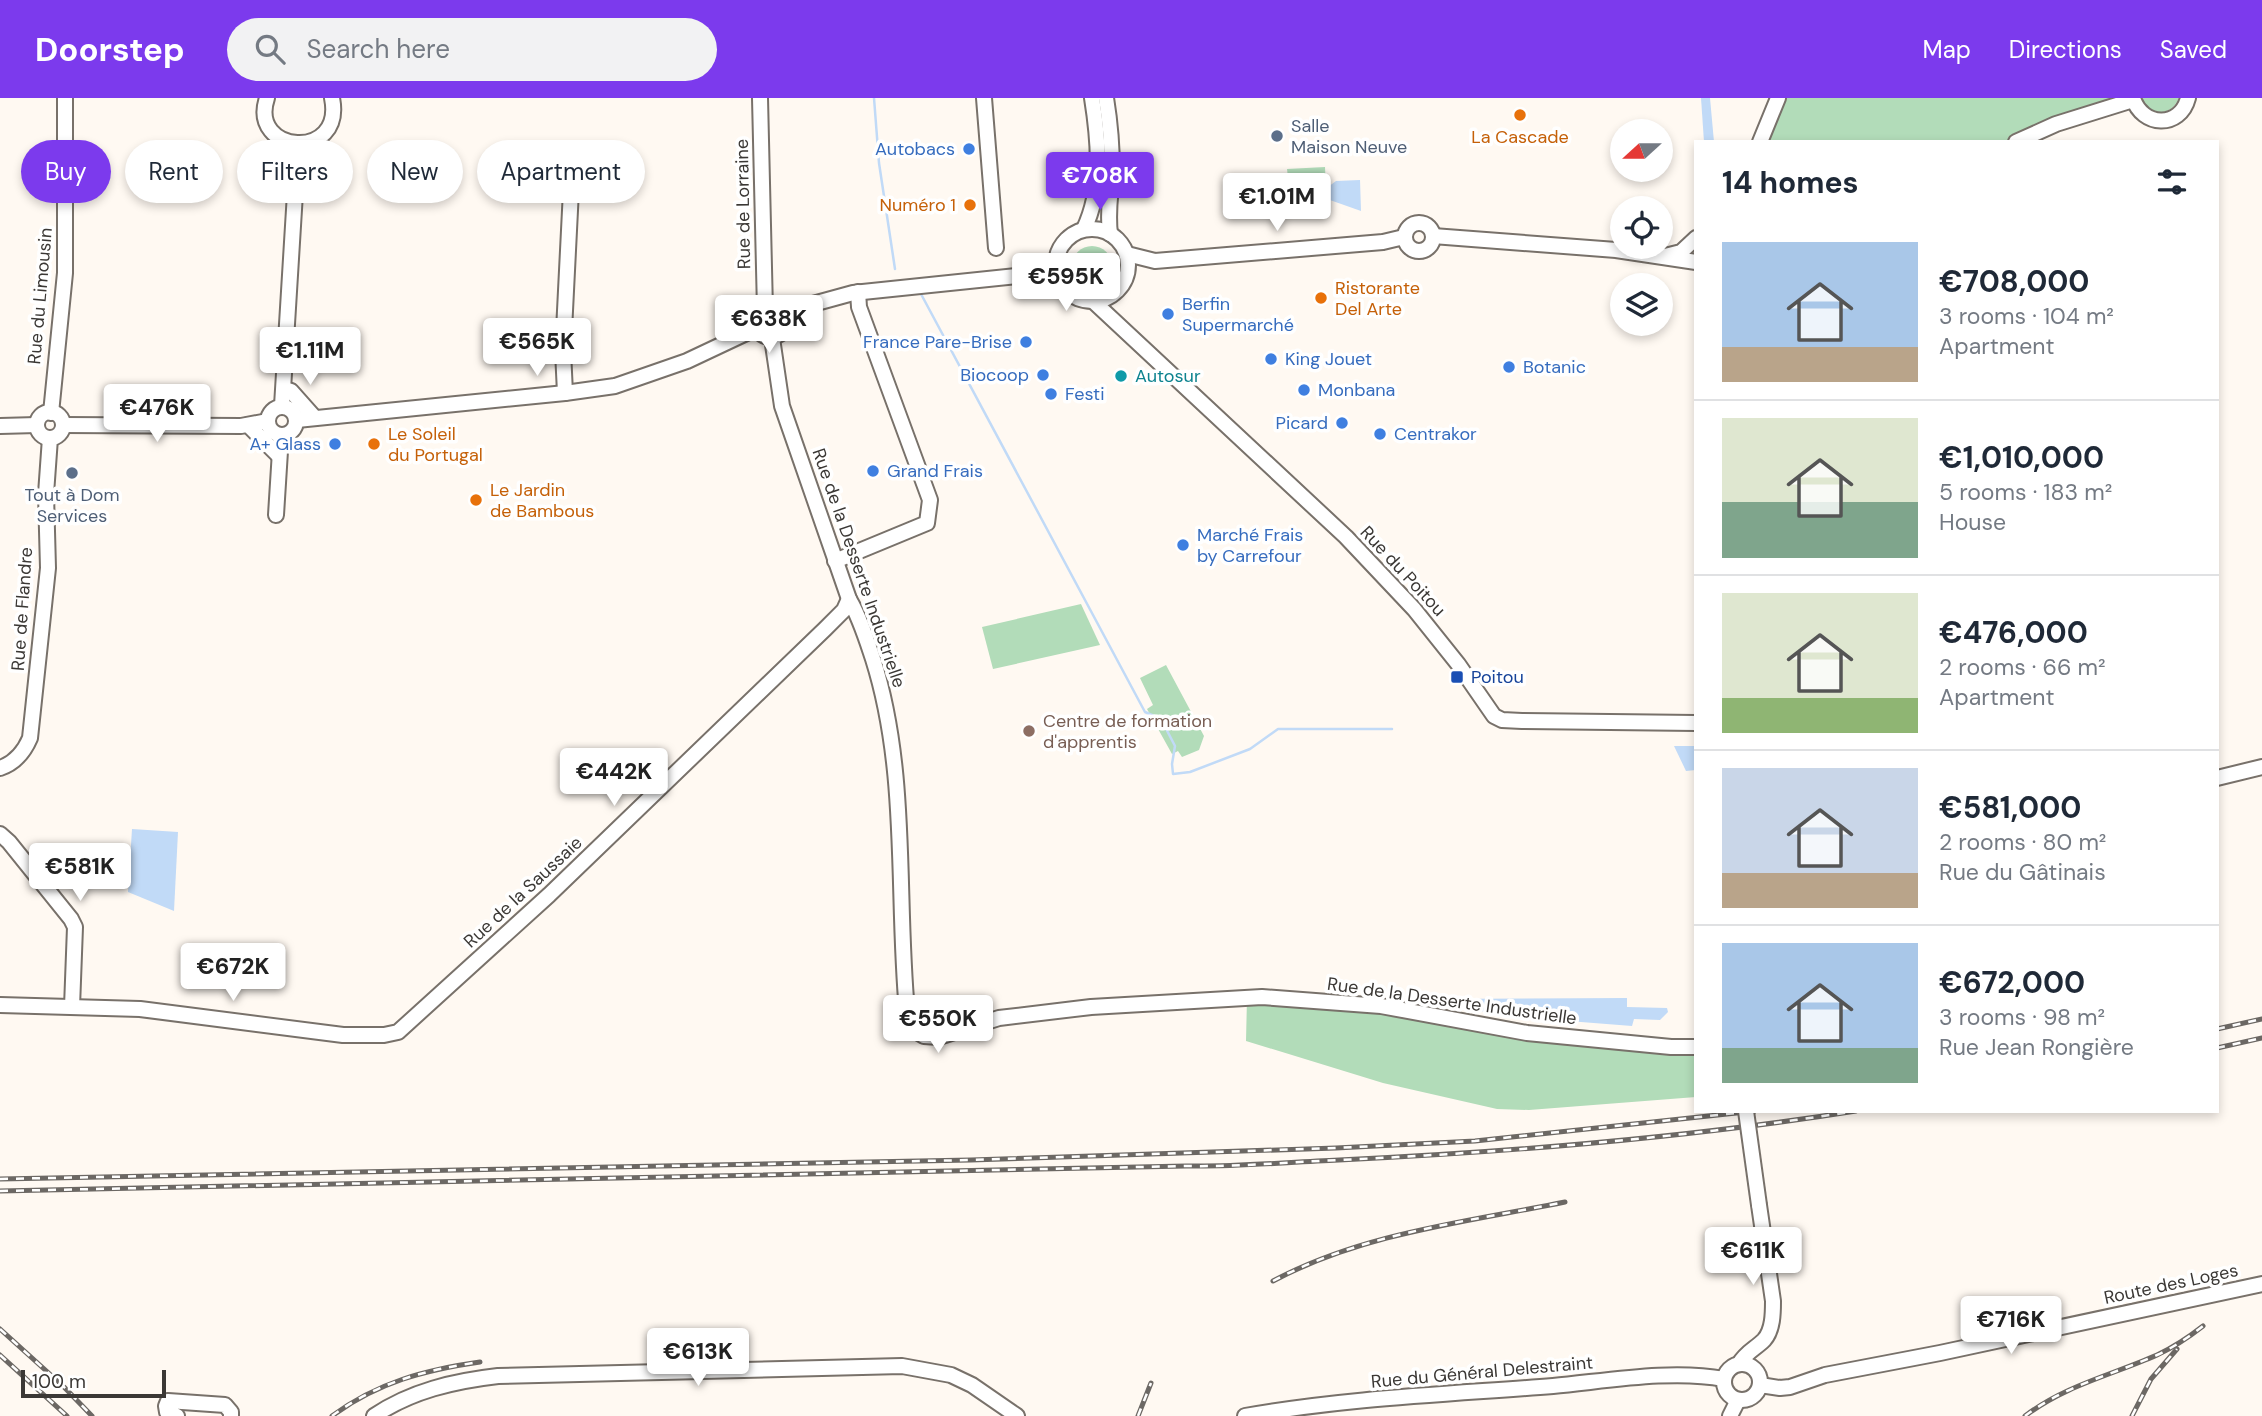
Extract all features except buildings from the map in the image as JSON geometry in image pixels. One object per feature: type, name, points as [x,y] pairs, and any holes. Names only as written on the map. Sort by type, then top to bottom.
[{"type":"street","name":"Rue du Limousin","points":[[51,412],[65,273],[65,98]]},
{"type":"street","points":[[267,98],[264,106],[266,121],[272,132],[282,140]]},
{"type":"street","points":[[315,140],[323,135],[330,125],[334,113],[332,98]]},
{"type":"street","name":"Rue de Lorraine","points":[[760,98],[765,310]]},
{"type":"street","points":[[984,98],[996,248]]},
{"type":"street","points":[[1084,229],[1094,208],[1098,175],[1092,98]]},
{"type":"street","points":[[1106,98],[1111,135],[1112,174],[1107,212],[1110,234]]},
{"type":"street","points":[[1761,140],[1778,98]]},
{"type":"street","points":[[2020,140],[2056,124],[2133,99],[2144,116],[2162,121],[2177,116],[2188,98]]},
{"type":"street","points":[[282,406],[295,203]]},
{"type":"street","points":[[565,393],[563,352],[570,203]]},
{"type":"street","points":[[780,313],[858,292],[1036,274],[1059,283],[1074,298],[1094,302],[1107,299],[1118,291],[1128,272],[1126,254],[1117,239],[1110,234],[1102,230],[1084,229],[1071,235],[1061,246],[1056,259],[1059,283]]},
{"type":"street","points":[[1128,272],[1155,261],[1383,242],[1404,237],[1406,243],[1416,251],[1427,249],[1433,236],[1610,250]]},
{"type":"street","points":[[1673,254],[1681,252],[1694,240]]},
{"type":"street","points":[[1126,254],[1155,261]]},
{"type":"street","points":[[1036,274],[1056,259]]},
{"type":"street","points":[[1673,259],[1694,262]]},
{"type":"street","points":[[1118,291],[1121,325]]},
{"type":"street","points":[[835,561],[927,523],[930,510],[930,500],[859,307],[858,292]]},
{"type":"street","points":[[778,333],[784,318],[780,313],[771,309],[765,310],[757,317],[757,328],[765,336],[778,333],[823,300]]},
{"type":"street","name":"Rue du Poitou","points":[[1094,302],[1346,537],[1443,646],[1494,716],[1502,720],[1522,721],[1694,723]]},
{"type":"street","points":[[297,421],[593,390],[639,379],[687,361],[757,328]]},
{"type":"street","name":"Rue de la Desserte Industrielle","points":[[778,333],[782,406],[835,561],[861,623],[887,709],[901,834],[907,1011],[912,1026],[924,1036],[949,1035],[992,1020],[1091,1007],[1262,997],[1381,1006],[1540,1035],[1694,1047]]},
{"type":"street","points":[[284,389],[291,391],[315,418]]},
{"type":"street","points":[[282,406],[293,410],[297,421],[292,432],[281,435],[272,430],[268,421],[272,411],[282,406]]},
{"type":"street","points":[[51,412],[58,415],[63,425],[60,433],[50,438],[39,432],[37,425],[41,416],[51,412]]},
{"type":"street","points":[[63,425],[248,425],[268,421]]},
{"type":"street","points":[[0,426],[37,425]]},
{"type":"street","points":[[248,425],[279,456]]},
{"type":"street","points":[[276,515],[281,435]]},
{"type":"street","name":"Rue de Flandre","points":[[0,768],[19,756],[30,737],[48,568],[46,494],[50,438]]},
{"type":"street","name":"Rue de la Saussaie","points":[[72,1007],[140,1009],[343,1035],[384,1035],[398,1032],[589,857],[845,610],[849,599]]},
{"type":"street","points":[[2219,778],[2262,767]]},
{"type":"street","points":[[0,834],[73,923],[72,1007],[0,1005]]},
{"type":"street","points":[[1739,1364],[1746,1352],[1763,1340],[1773,1315],[1746,1113]]},
{"type":"street","name":"Route des Loges","points":[[1760,1385],[1790,1387],[1825,1375],[2262,1284]]},
{"type":"street","points":[[1739,1364],[1752,1366],[1758,1373],[1760,1385],[1755,1395],[1747,1400],[1738,1400],[1727,1394],[1724,1378],[1732,1366],[1739,1364]]},
{"type":"street","points":[[374,1416],[416,1394],[456,1381],[498,1376],[902,1366],[951,1375],[972,1385],[1017,1416]]},
{"type":"street","name":"Rue du Général Delestraint","points":[[1253,1415],[1366,1401],[1626,1379],[1691,1376],[1724,1378]]},
{"type":"street","points":[[1730,1416],[1738,1400]]},
{"type":"street","points":[[177,1416],[167,1412],[168,1401],[225,1405],[231,1416]]},
{"type":"green space","points":[[1781,98],[2131,98],[2016,140],[1763,140]]},
{"type":"green space","points":[[2142,98],[2179,98],[2171,109],[2160,112],[2150,109]]},
{"type":"green space","points":[[1325,167],[1324,191],[1290,195],[1287,169]]},
{"type":"green space","points":[[1092,246],[1106,252],[1112,266],[1106,280],[1092,286],[1078,280],[1072,266],[1078,252]]},
{"type":"green space","points":[[1081,604],[1100,645],[993,669],[982,627]]},
{"type":"green space","points":[[1166,665],[1204,736],[1199,750],[1182,757],[1178,751],[1172,754],[1147,709],[1153,705],[1140,678]]},
{"type":"green space","points":[[1262,997],[1527,1032],[1694,1046],[1694,1097],[1529,1110],[1497,1109],[1383,1083],[1246,1041],[1247,998]]},
{"type":"water","points":[[1701,98],[1710,98],[1714,140],[1704,140]]},
{"type":"water","points":[[1360,180],[1361,211],[1327,199],[1328,187],[1336,181]]},
{"type":"water","points":[[1674,746],[1694,746],[1694,770],[1686,771]]},
{"type":"water","points":[[132,829],[178,832],[174,911],[128,892]]},
{"type":"water","points":[[1627,998],[1627,1007],[1667,1008],[1668,1012],[1660,1020],[1634,1019],[1632,1026],[1530,1018],[1431,1004],[1431,999]]},
{"type":"waterway","points":[[874,98],[879,163],[895,269]]},
{"type":"waterway","points":[[921,294],[1145,712],[1161,719],[1175,746],[1173,774],[1190,772],[1250,749],[1278,729],[1392,729]]},
{"type":"railway","points":[[2219,1029],[2262,1019]]},
{"type":"railway","points":[[2219,1048],[2262,1038]]},
{"type":"railway","points":[[0,1179],[971,1160],[1336,1148],[1475,1141],[1736,1113]]},
{"type":"railway","points":[[0,1191],[1244,1165],[1598,1143],[1843,1113]]},
{"type":"railway","points":[[1273,1281],[1343,1251],[1379,1240],[1565,1202]]},
{"type":"railway","points":[[2025,1416],[2073,1388],[2163,1352],[2203,1326]]},
{"type":"railway","points":[[0,1329],[92,1416]]},
{"type":"railway","points":[[2132,1416],[2151,1379],[2177,1349]]},
{"type":"railway","points":[[0,1355],[67,1416]]},
{"type":"railway","points":[[332,1416],[367,1394],[403,1379],[480,1362]]},
{"type":"railway","points":[[1138,1416],[1151,1383]]},
{"type":"place","name":"La Cascade","points":[[1520,115]]},
{"type":"place","name":"Salle Maison Neuve","points":[[1277,136]]},
{"type":"place","name":"Autobacs","points":[[969,149]]},
{"type":"place","name":"Numéro 1","points":[[970,205]]},
{"type":"place","name":"Ristorante Del Arte","points":[[1321,298]]},
{"type":"place","name":"Berfin Supermarché","points":[[1168,314]]},
{"type":"place","name":"France Pare-Brise","points":[[1026,342]]},
{"type":"place","name":"King Jouet","points":[[1271,359]]},
{"type":"place","name":"Botanic","points":[[1509,367]]},
{"type":"place","name":"Biocoop","points":[[1043,375]]},
{"type":"place","name":"Autosur","points":[[1121,376]]},
{"type":"place","name":"Monbana","points":[[1304,390]]},
{"type":"place","name":"Festi","points":[[1051,394]]},
{"type":"place","name":"Picard","points":[[1342,423]]},
{"type":"place","name":"Centrakor","points":[[1380,434]]},
{"type":"place","name":"A+ Glass","points":[[335,444]]},
{"type":"place","name":"Le Soleil du Portugal","points":[[374,444]]},
{"type":"place","name":"Grand Frais","points":[[873,471]]},
{"type":"place","name":"Tout à Dom Services","points":[[72,473]]},
{"type":"place","name":"Le Jardin de Bambous","points":[[476,500]]},
{"type":"place","name":"Marché Frais by Carrefour","points":[[1183,545]]},
{"type":"place","name":"Poitou","points":[[1457,677]]},
{"type":"place","name":"Centre de formation d'apprentis","points":[[1029,731]]}]
